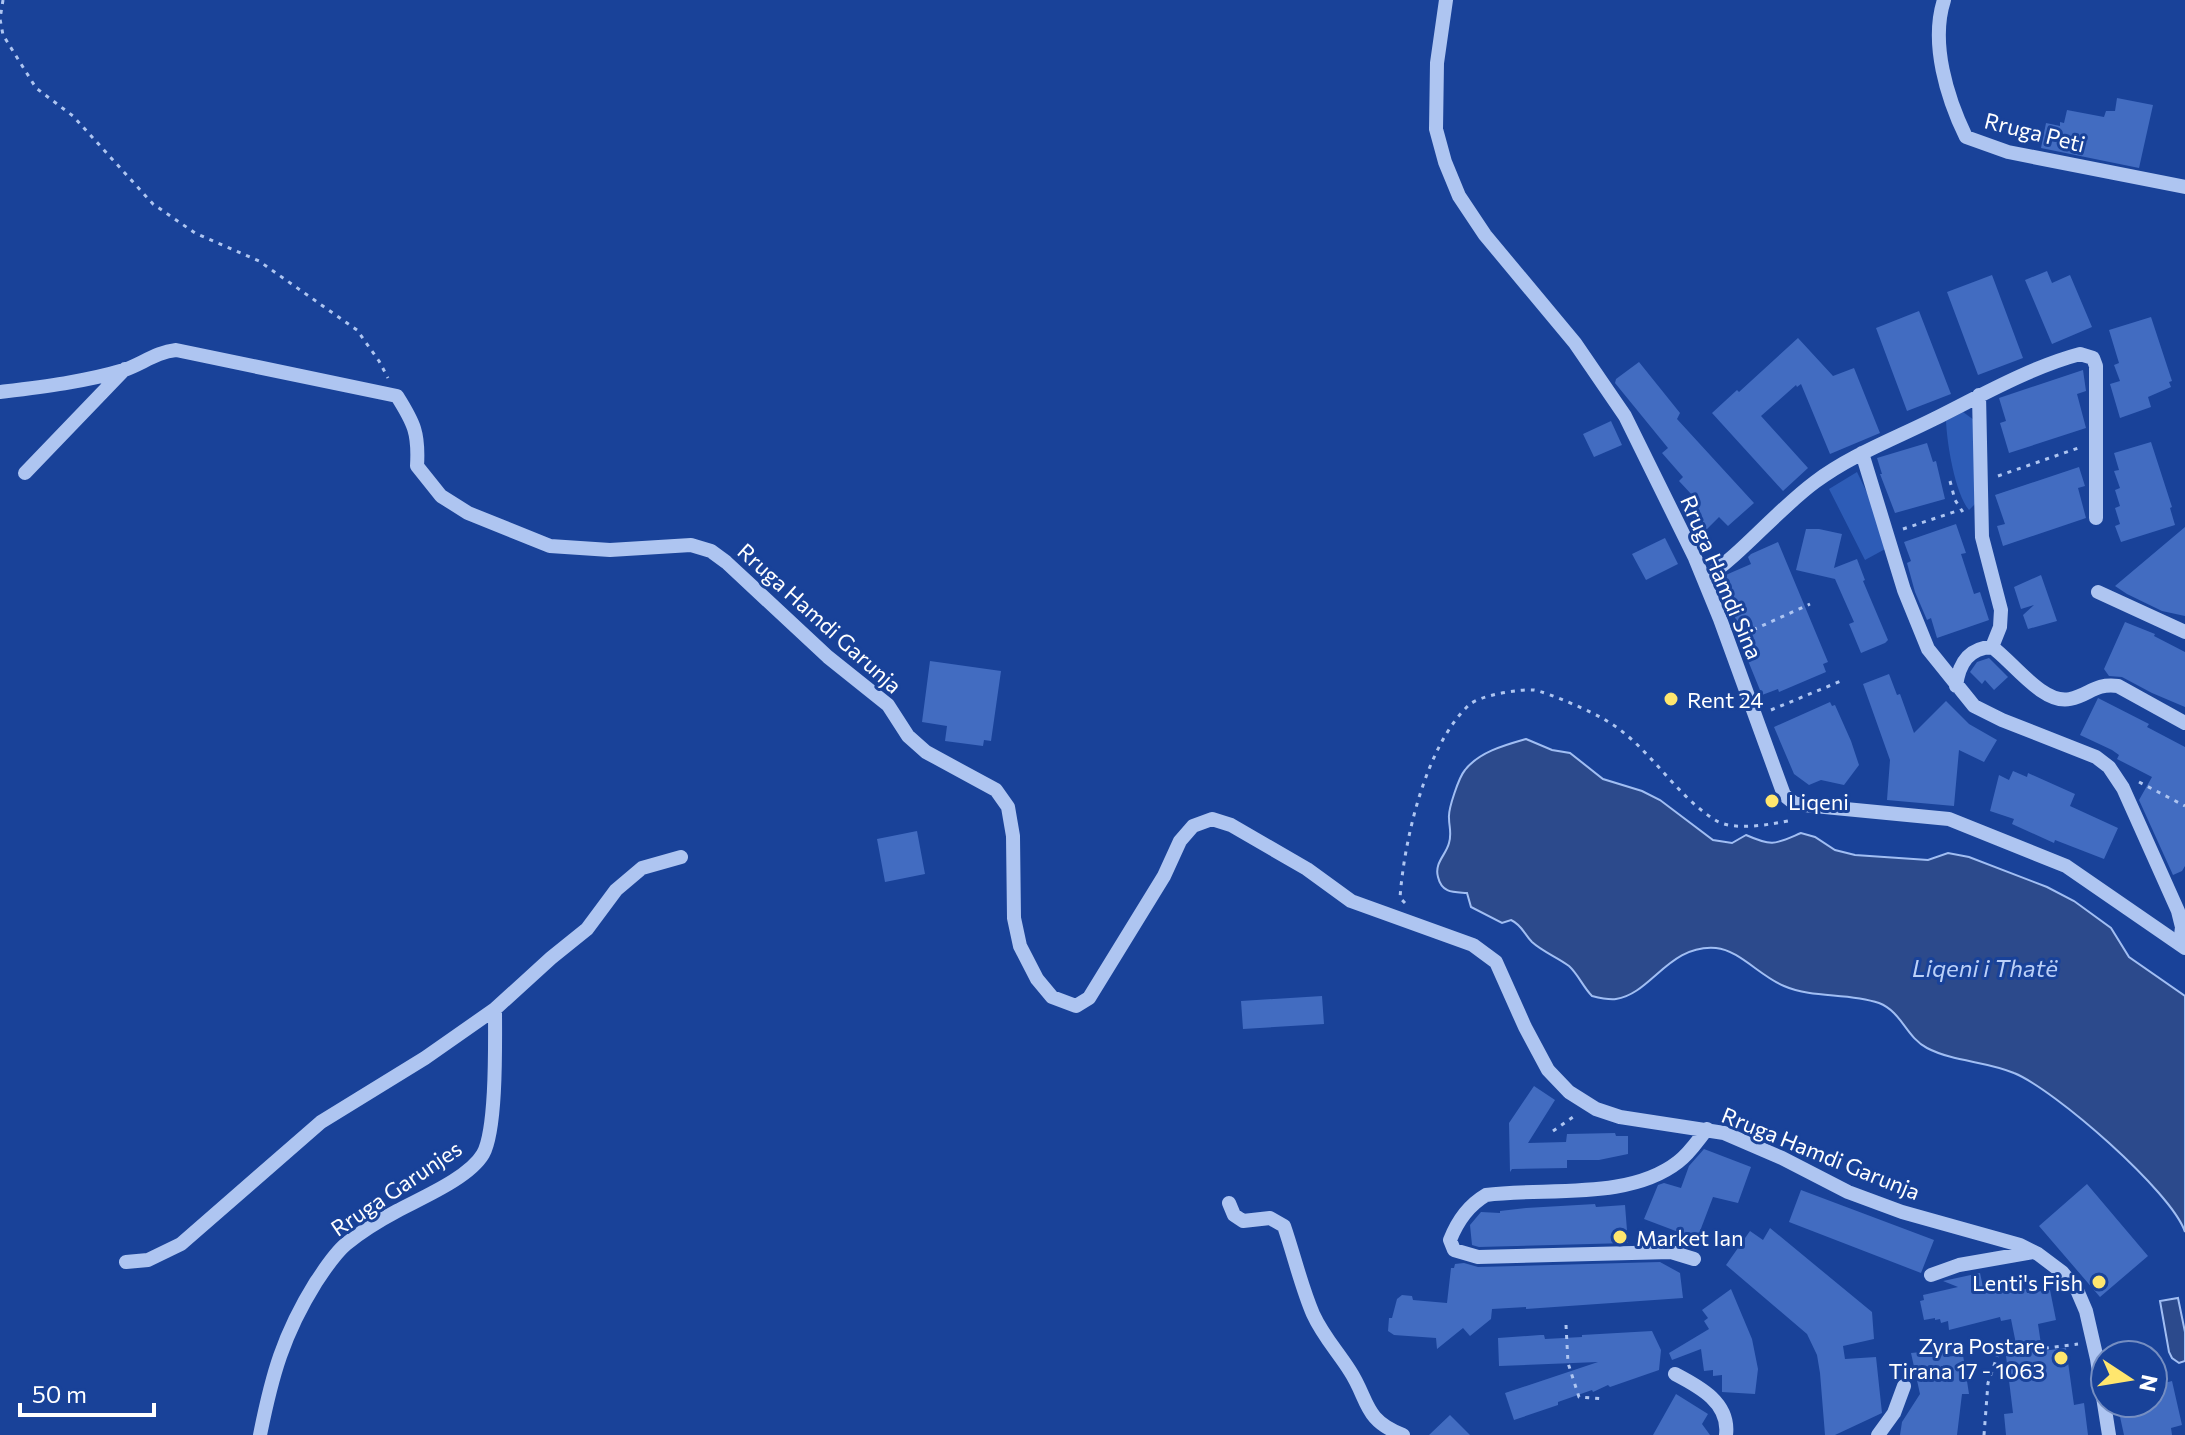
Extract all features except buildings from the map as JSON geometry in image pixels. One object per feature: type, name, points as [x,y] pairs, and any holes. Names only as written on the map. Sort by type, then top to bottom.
[{"type":"street","name":"Rruga Hamdi Sina","points":[[1446,0],[1437,63],[1436,129],[1454,185],[1476,222],[1575,343],[1625,416],[1704,579],[1784,795],[1794,803],[1949,819],[2066,866],[2182,946]]},
{"type":"street","name":"Rruga Peti","points":[[1944,0],[1940,23],[1941,53],[1947,89],[1966,137],[2008,152],[2185,187]]},
{"type":"street","points":[[0,392],[48,386],[126,369],[159,352],[176,350],[397,396]]},
{"type":"street","points":[[1704,579],[1814,482],[1862,453],[1979,395],[2071,356],[2087,355],[2093,358],[2096,366],[2096,518]]},
{"type":"street","points":[[25,473],[126,369]]},
{"type":"street","points":[[1979,395],[1982,537],[2001,610],[2000,627],[1992,647]]},
{"type":"street","name":"Rruga Hamdi Garunja","points":[[397,396],[410,416],[418,439],[417,466],[441,496],[468,513],[550,546],[610,550],[691,545],[711,551],[828,657],[888,705],[908,736],[926,752],[996,790],[1008,807],[1013,836],[1014,918],[1020,946],[1037,979],[1052,997],[1076,1006],[1089,998],[1164,876],[1180,841],[1193,826],[1212,819],[1231,825],[1261,841],[1351,901],[1473,945],[1496,962],[1548,1070],[1569,1092],[1596,1109],[1620,1117],[1724,1133],[1848,1192],[1902,1212],[1997,1238],[2034,1252],[2062,1272],[2077,1290],[2093,1339]]},
{"type":"street","points":[[1862,453],[1904,590],[1928,649],[1974,706],[2096,757],[2109,767],[2123,788],[2182,907],[2182,946]]},
{"type":"street","points":[[2098,592],[2185,632]]},
{"type":"street","points":[[1956,686],[1958,670],[1969,654],[1980,647],[1992,647],[2049,697],[2062,701],[2106,684],[2118,686],[2185,723]]},
{"type":"street","points":[[126,1262],[148,1260],[181,1244],[321,1122],[425,1058],[495,1009],[587,929],[616,890],[642,868],[681,857]]},
{"type":"street","name":"Rruga Garunjes","points":[[260,1435],[269,1387],[286,1335],[327,1266],[345,1245],[379,1221],[444,1185],[476,1162],[484,1152],[491,1110],[495,1009]]},
{"type":"street","points":[[1694,1259],[1671,1252],[1478,1257],[1454,1250],[1450,1240],[1467,1212],[1486,1195],[1603,1188],[1638,1181],[1665,1171],[1681,1160],[1707,1129]]},
{"type":"street","points":[[1229,1203],[1234,1215],[1243,1221],[1270,1218],[1284,1226],[1313,1314],[1326,1339],[1352,1374],[1368,1410],[1391,1431],[1403,1435]]},
{"type":"street","points":[[1931,1275],[1959,1265],[2034,1252]]},
{"type":"street","points":[[1675,1374],[1694,1384],[1722,1407],[1726,1415],[1726,1435]]},
{"type":"street","points":[[1878,1435],[1894,1413],[1904,1386]]},
{"type":"path","points":[[3,0],[0,19],[3,35],[36,88],[73,116],[153,204],[195,233],[259,261],[357,330],[379,361],[397,396]]},
{"type":"path","points":[[1980,482],[2096,442]]},
{"type":"path","points":[[1950,481],[1960,510],[1982,537]]},
{"type":"path","points":[[1902,529],[1960,510]]},
{"type":"path","points":[[1746,633],[1810,604]]},
{"type":"path","points":[[1756,717],[1841,681]]},
{"type":"path","points":[[1411,909],[1400,898],[1402,876],[1423,784],[1450,729],[1471,703],[1502,693],[1536,690],[1607,721],[1717,822],[1756,827],[1799,819]]},
{"type":"path","points":[[2135,780],[2185,806]]},
{"type":"path","points":[[1553,1131],[1576,1116]]},
{"type":"path","points":[[1566,1325],[1568,1363],[1579,1397],[1604,1399]]},
{"type":"path","points":[[1984,1435],[1988,1383],[1998,1354],[2089,1343]]},
{"type":"shaded area","points":[[1963,412],[1974,420],[1975,504],[1969,510],[1956,480],[1946,421]]},
{"type":"shaded area","points":[[1857,472],[1872,503],[1887,548],[1865,560],[1829,489]]},
{"type":"water","name":"Liqeni i Thatë","points":[[1526,739],[1552,750],[1570,753],[1603,779],[1660,800],[1713,840],[1732,843],[1746,835],[1774,843],[1801,833],[1815,837],[1835,850],[1855,855],[1928,860],[1948,853],[1969,857],[2047,887],[2074,901],[2111,928],[2129,957],[2185,996],[2185,1232],[2176,1214],[2136,1168],[2056,1099],[2014,1073],[1927,1048],[1914,1038],[1893,1012],[1879,1003],[1795,990],[1775,982],[1733,954],[1716,948],[1685,954],[1628,995],[1613,999],[1592,996],[1569,966],[1536,946],[1515,922],[1502,923],[1471,907],[1467,893],[1443,887],[1437,872],[1449,843],[1450,808],[1463,774],[1485,754]]},
{"type":"water","points":[[2178,1298],[2185,1332],[2185,1361],[2179,1363],[2169,1352],[2160,1301]]},
{"type":"place","name":"Rent 24","points":[[1671,699]]},
{"type":"place","name":"Liqeni","points":[[1772,801]]},
{"type":"place","name":"Market Ian","points":[[1620,1237]]},
{"type":"place","name":"Lenti's Fish","points":[[2099,1282]]},
{"type":"place","name":"Zyra Postare Tirana 17 - 1063","points":[[2061,1358]]}]
